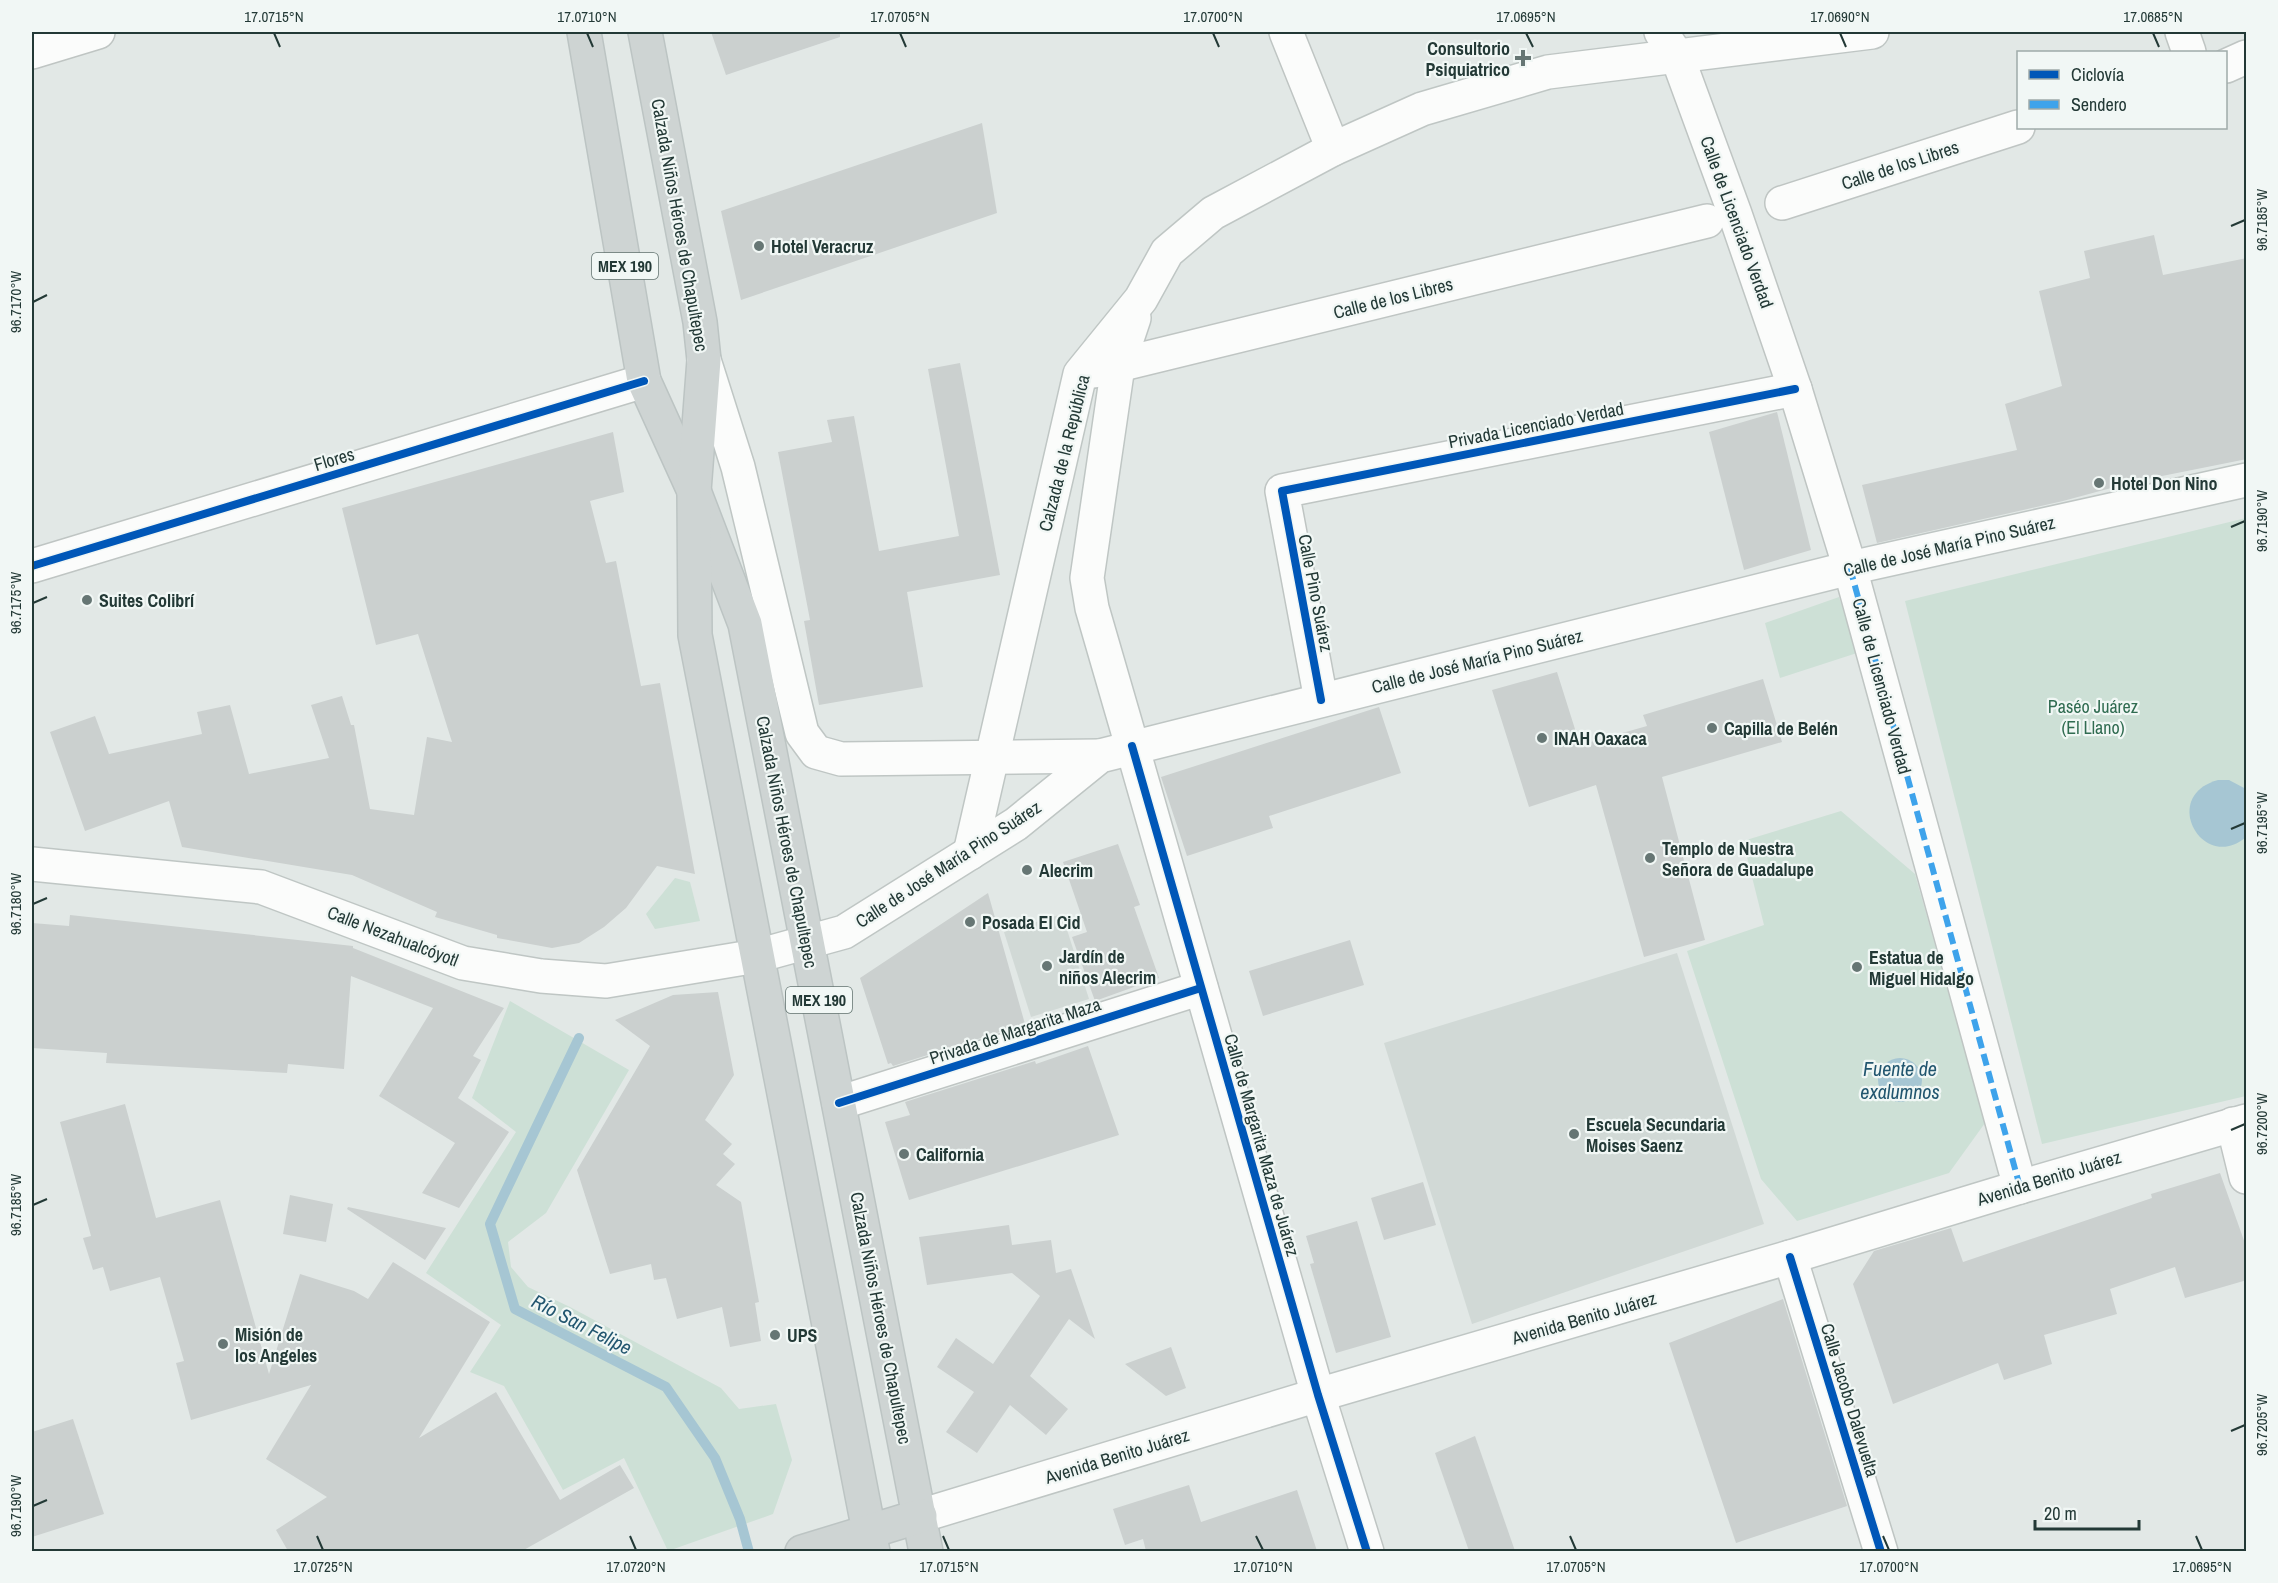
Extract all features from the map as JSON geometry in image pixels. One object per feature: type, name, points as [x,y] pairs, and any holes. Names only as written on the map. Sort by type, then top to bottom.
[{"type":"main road","points":[[32,52],[98,32]]},
{"type":"main road","name":"Calzada Niños Héroes de Chapultepec","points":[[584,32],[644,381],[694,491],[745,624],[926,1551]]},
{"type":"main road","name":"Calzada Niños Héroes de Chapultepec","points":[[645,32],[700,322],[704,360],[694,491],[695,635],[871,1541]]},
{"type":"main road","points":[[1286,32],[1333,148]]},
{"type":"main road","points":[[1141,299],[1167,252],[1213,213],[1333,148],[1422,109],[1548,72],[1669,44],[1872,32]]},
{"type":"main road","points":[[2182,32],[2190,51]]},
{"type":"main road","name":"Calle de Licenciado Verdad","points":[[1669,44],[1735,214],[1795,389],[1850,568],[2020,1186]]},
{"type":"main road","points":[[2227,66],[2247,57]]},
{"type":"main road","name":"Calle de los Libres","points":[[1782,203],[2017,128]]},
{"type":"main road","name":"Calle de los Libres","points":[[1080,374],[1707,221]]},
{"type":"main road","name":"Calzada de la República","points":[[1132,746],[1092,608],[1087,578],[1118,366],[1141,299]]},
{"type":"main road","name":"Calzada de la República","points":[[970,853],[1080,374],[1141,299]]},
{"type":"main road","points":[[704,360],[738,467],[802,732],[816,752],[842,759],[1100,756]]},
{"type":"main road","name":"Flores","points":[[32,566],[644,381]]},
{"type":"main road","name":"Privada Licenciado Verdad","points":[[1282,491],[1795,389]]},
{"type":"main road","name":"Calle de José María Pino Suárez","points":[[757,956],[844,932],[1016,824],[1100,756],[1132,746],[1850,568],[2247,480]]},
{"type":"main road","name":"Calle Pino Suárez","points":[[1282,491],[1321,700]]},
{"type":"main road","name":"Calle de Margarita Maza de Juárez","points":[[1132,746],[1318,1395],[1367,1551]]},
{"type":"main road","name":"Calle Nezahualcóyotl","points":[[32,864],[261,887],[463,963],[541,976],[606,981],[757,956]]},
{"type":"main road","name":"Privada de Margarita Maza","points":[[839,1103],[1201,988]]},
{"type":"main road","points":[[2240,1122],[2247,1177]]},
{"type":"main road","name":"Avenida Benito Juárez","points":[[920,1516],[1318,1395],[2240,1122]]},
{"type":"main road","name":"Calle Jacobo Dalevuelta","points":[[1790,1257],[1881,1551]]},
{"type":"main road","points":[[802,1551],[871,1541],[920,1516]]},
{"type":"shaded area","name":"Jardín de niños Alecrim","points":[[1062,914],[1089,999],[1031,1017],[1004,932]]},
{"type":"shaded area","name":"Escuela Secundaria Moises Saenz","points":[[1677,953],[1764,1224],[1472,1324],[1384,1043]]},
{"type":"green space","name":"Paséo Juárez (El Llano)","points":[[2246,518],[2246,1096],[2042,1144],[1905,601]]},
{"type":"green space","points":[[1839,597],[1857,653],[1780,678],[1765,623]]},
{"type":"green space","points":[[1841,811],[1915,874],[1985,1123],[1949,1173],[1797,1221],[1761,1179],[1687,951],[1764,925],[1743,841]]},
{"type":"green space","points":[[675,878],[690,882],[700,921],[655,929],[646,914]]},
{"type":"green space","points":[[510,1001],[629,1070],[546,1213],[508,1242],[511,1267],[528,1287],[721,1388],[739,1409],[776,1404],[792,1460],[773,1514],[668,1551],[624,1458],[563,1490],[504,1386],[470,1372],[501,1325],[426,1273],[516,1132],[472,1098]]},
{"type":"water","points":[[2218,780],[2229,780],[2246,789],[2246,837],[2230,846],[2215,846],[2203,839],[2194,828],[2190,815],[2191,801],[2200,789]]},
{"type":"water","name":"Fuente de exalumnos","points":[[1900,1058],[1916,1064],[1922,1080],[1916,1096],[1900,1102],[1884,1096],[1878,1080],[1884,1064]]},
{"type":"building","points":[[711,32],[840,32],[840,37],[726,75]]},
{"type":"building","points":[[982,123],[997,213],[741,300],[721,211]]},
{"type":"building","points":[[2154,235],[2163,275],[2247,258],[2247,459],[2137,481],[2063,501],[1877,543],[1862,485],[2017,450],[2005,404],[2062,386],[2039,291],[2090,278],[2084,251]]},
{"type":"building","points":[[960,363],[1000,575],[907,592],[923,687],[819,705],[804,621],[810,620],[778,452],[832,442],[827,420],[854,416],[879,551],[959,536],[928,369]]},
{"type":"building","points":[[1777,412],[1811,550],[1744,570],[1709,432]]},
{"type":"building","points":[[613,432],[624,492],[590,501],[606,563],[616,561],[641,686],[660,683],[695,874],[657,866],[626,908],[604,927],[579,943],[552,948],[497,938],[497,935],[435,917],[437,912],[352,875],[182,847],[169,801],[85,831],[50,732],[95,716],[109,754],[202,734],[197,712],[230,705],[249,774],[329,758],[311,705],[342,696],[351,725],[354,725],[370,809],[414,815],[427,737],[452,742],[418,634],[376,645],[342,508]]},
{"type":"building","points":[[1557,672],[1580,745],[1647,726],[1643,715],[1763,679],[1782,742],[1662,777],[1705,940],[1644,957],[1596,785],[1529,807],[1492,690]]},
{"type":"building","points":[[1379,707],[1401,773],[1269,816],[1273,828],[1187,856],[1161,777]]},
{"type":"building","points":[[1118,844],[1140,905],[1134,907],[1159,978],[1095,1001],[1072,937],[1087,932],[1063,862]]},
{"type":"building","points":[[988,893],[1025,1024],[893,1066],[891,1063],[888,1064],[860,978]]},
{"type":"building","points":[[70,915],[353,946],[353,948],[504,1008],[473,1056],[481,1060],[458,1098],[509,1132],[459,1208],[422,1193],[455,1143],[379,1096],[433,1008],[351,976],[344,1069],[288,1064],[287,1073],[106,1063],[107,1053],[32,1048],[32,923],[69,926]]},
{"type":"building","points":[[1350,940],[1364,985],[1263,1016],[1249,971]]},
{"type":"building","points":[[718,992],[734,1075],[705,1120],[732,1144],[723,1154],[735,1164],[716,1185],[741,1202],[759,1302],[755,1303],[761,1341],[730,1347],[722,1307],[677,1319],[666,1278],[654,1280],[651,1264],[610,1274],[577,1170],[650,1046],[615,1020],[673,995]]},
{"type":"building","points":[[1088,1046],[1119,1135],[909,1200],[885,1122],[910,1115],[905,1102],[1035,1061],[1036,1064]]},
{"type":"building","points":[[125,1104],[156,1218],[220,1200],[269,1374],[300,1274],[354,1291],[368,1299],[393,1262],[490,1322],[419,1438],[496,1392],[560,1500],[620,1465],[634,1488],[522,1551],[288,1551],[276,1530],[327,1497],[266,1459],[311,1385],[191,1420],[176,1363],[184,1361],[160,1277],[110,1291],[103,1267],[93,1270],[83,1238],[91,1236],[60,1122]]},
{"type":"building","points":[[2220,1173],[2247,1249],[2247,1280],[2185,1298],[2175,1267],[2110,1289],[2117,1314],[2044,1335],[2052,1364],[2004,1380],[1998,1363],[1893,1404],[1853,1284],[1874,1251],[1951,1228],[1963,1262],[2152,1198],[2151,1194]]},
{"type":"building","points":[[1423,1182],[1436,1225],[1384,1240],[1371,1198]]},
{"type":"building","points":[[290,1195],[333,1204],[326,1242],[283,1234]]},
{"type":"building","points":[[348,1207],[446,1228],[425,1260],[347,1209]]},
{"type":"building","points":[[1357,1221],[1391,1337],[1336,1353],[1310,1264],[1314,1263],[1306,1236]]},
{"type":"building","points":[[1009,1225],[1012,1245],[1051,1240],[1056,1273],[1071,1269],[1095,1339],[1069,1319],[1030,1376],[1068,1409],[1046,1435],[1010,1405],[977,1453],[946,1432],[974,1392],[937,1367],[956,1338],[993,1364],[1040,1296],[1012,1273],[927,1285],[919,1237]]},
{"type":"building","points":[[1783,1299],[1847,1506],[1736,1543],[1669,1343]]},
{"type":"building","points":[[1171,1347],[1186,1388],[1166,1396],[1125,1364]]},
{"type":"building","points":[[73,1419],[104,1514],[32,1537],[32,1432]]},
{"type":"building","points":[[1475,1436],[1515,1551],[1469,1551],[1435,1453]]},
{"type":"building","points":[[1189,1485],[1201,1522],[1297,1490],[1317,1551],[1146,1551],[1143,1539],[1125,1545],[1113,1509]]},
{"type":"waterway","name":"Río San Felipe","points":[[579,1038],[490,1224],[515,1309],[666,1387],[715,1458],[740,1519],[749,1552]]},
{"type":"marked path","points":[[1850,568],[2020,1187]]},
{"type":"cycle path","points":[[32,566],[644,381]]},
{"type":"cycle path","points":[[1321,700],[1282,491],[1795,389]]},
{"type":"cycle path","points":[[1132,746],[1318,1395],[1367,1552]]},
{"type":"cycle path","points":[[839,1103],[1201,988]]},
{"type":"cycle path","points":[[1790,1257],[1881,1552]]},
{"type":"place","name":"Consultorio Psiquiatrico","points":[[1523,58]]},
{"type":"place","name":"Hotel Veracruz","points":[[759,246]]},
{"type":"place","name":"Hotel Don Nino","points":[[2099,483]]},
{"type":"place","name":"Suites Colibrí","points":[[87,600]]},
{"type":"place","name":"Capilla de Belén","points":[[1712,728]]},
{"type":"place","name":"INAH Oaxaca","points":[[1542,738]]},
{"type":"place","name":"Templo de Nuestra Señora de Guadalupe","points":[[1650,858]]},
{"type":"place","name":"Alecrim","points":[[1027,870]]},
{"type":"place","name":"Posada El Cid","points":[[970,922]]},
{"type":"place","name":"Jardín de niños Alecrim","points":[[1047,966]]},
{"type":"place","name":"Estatua de Miguel Hidalgo","points":[[1857,967]]},
{"type":"place","name":"Escuela Secundaria Moises Saenz","points":[[1574,1134]]},
{"type":"place","name":"California","points":[[904,1154]]},
{"type":"place","name":"UPS","points":[[775,1335]]},
{"type":"place","name":"Misión de los Angeles","points":[[223,1344]]}]
